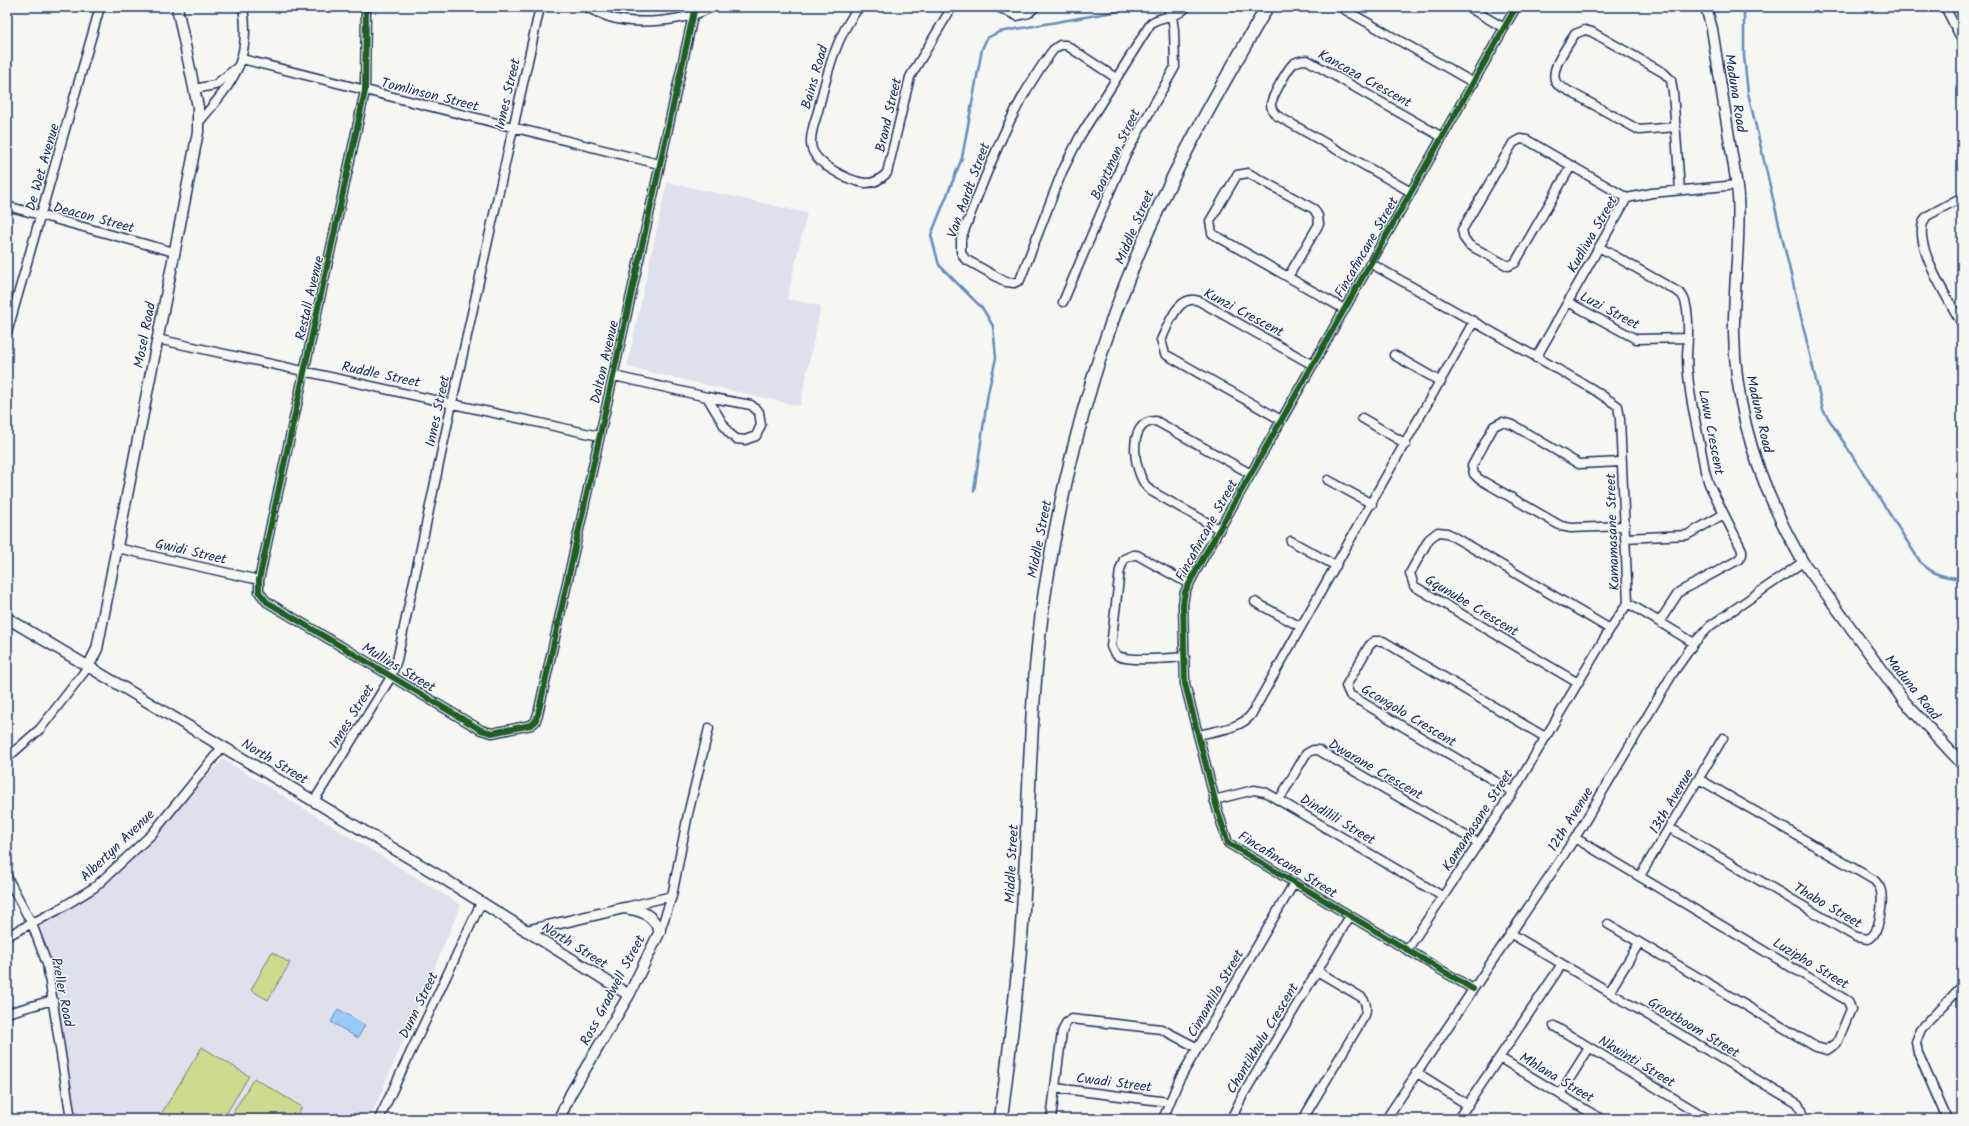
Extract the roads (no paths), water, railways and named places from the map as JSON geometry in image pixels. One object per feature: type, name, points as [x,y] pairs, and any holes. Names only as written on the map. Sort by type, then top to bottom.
[{"type":"main road","name":"Middle Street","points":[[1001,1119],[1023,913],[1040,636],[1052,547],[1077,435],[1106,338],[1142,244],[1193,138],[1267,7]]},
{"type":"street","name":"De Wet Avenue","points":[[7,333],[100,7]]},
{"type":"street","name":"Mosel Road","points":[[88,667],[97,649],[197,141],[199,122],[194,89],[177,7]]},
{"type":"street","points":[[199,122],[226,88],[241,63],[246,39],[242,7]]},
{"type":"street","name":"Restall Avenue","points":[[259,592],[259,580],[365,91],[366,7]]},
{"type":"street","name":"Innes Street","points":[[314,801],[391,677],[397,660],[452,403],[540,7]]},
{"type":"street","points":[[586,7],[610,17],[638,21],[663,20],[712,7]]},
{"type":"street","name":"Bains Road","points":[[859,7],[844,30],[831,59],[811,140],[812,147],[818,158],[838,173],[856,180],[870,182]]},
{"type":"street","name":"Brand Street","points":[[870,182],[880,179],[887,173],[910,78],[952,7]]},
{"type":"street","points":[[998,7],[1017,16],[1029,13],[1035,7]]},
{"type":"street","name":"Baartman Street","points":[[1063,302],[1126,154],[1173,71],[1175,56],[1172,16],[1167,7]]},
{"type":"street","points":[[1172,16],[1186,7]]},
{"type":"street","points":[[1340,7],[1474,83]]},
{"type":"street","points":[[1468,7],[1504,28]]},
{"type":"street","name":"Fincafincane Street","points":[[1473,989],[1231,846],[1226,837],[1214,800],[1185,684],[1183,604],[1189,584],[1219,529],[1516,7]]},
{"type":"street","name":"Maduna Road","points":[[1706,7],[1712,29],[1737,185],[1739,230],[1734,333],[1737,382],[1748,432],[1767,491],[1803,562],[1904,701],[1962,764]]},
{"type":"street","points":[[1945,7],[1962,40]]},
{"type":"street","name":"Dalton Avenue","points":[[535,722],[539,710],[614,376],[659,164],[694,11]]},
{"type":"street","name":"Van Aardt Street","points":[[1116,78],[1066,45],[1060,45],[1053,50],[1004,130],[961,239],[962,254],[965,259],[1006,282],[1014,283],[1020,280],[1062,172],[1079,138],[1151,23],[1157,18],[1172,16]]},
{"type":"street","points":[[1676,126],[1639,130],[1558,86],[1554,80],[1554,70],[1575,34],[1583,30],[1589,30],[1668,76],[1672,84],[1676,126],[1680,190]]},
{"type":"street","name":"Kancaza Crescent","points":[[1412,192],[1276,115],[1272,110],[1272,102],[1287,73],[1292,64],[1301,60],[1307,60],[1442,137]]},
{"type":"street","points":[[194,89],[215,85],[241,63]]},
{"type":"street","name":"Tomlinson Street","points":[[241,63],[365,91],[659,164]]},
{"type":"street","points":[[1571,166],[1515,263],[1508,266],[1469,245],[1465,241],[1462,230],[1516,141],[1521,139],[1527,140],[1628,198]]},
{"type":"street","points":[[1288,276],[1319,224],[1318,214],[1314,209],[1248,173],[1235,176],[1210,221],[1211,231],[1213,234],[1344,309]]},
{"type":"street","name":"Kudliwa Street","points":[[1536,358],[1628,198],[1680,190],[1737,185]]},
{"type":"street","points":[[1962,197],[1929,214],[1924,220],[1922,232],[1924,252],[1962,324]]},
{"type":"street","name":"Deacon Street","points":[[7,206],[174,252]]},
{"type":"street","name":"Lawu Crescent","points":[[1599,247],[1682,294],[1686,302],[1688,377],[1705,471],[1724,514],[1742,547],[1741,557],[1679,592],[1660,621]]},
{"type":"street","name":"Kamamasane Street","points":[[1370,263],[1591,388],[1618,406],[1620,414],[1628,603],[1610,629],[1513,792],[1406,950]]},
{"type":"street","name":"Kunzi Crescent","points":[[1281,420],[1165,354],[1161,340],[1178,308],[1187,300],[1199,301],[1313,365]]},
{"type":"street","name":"Luzi Street","points":[[1568,302],[1636,339],[1688,338]]},
{"type":"street","points":[[1198,735],[1236,725],[1247,720],[1372,504],[1474,321]]},
{"type":"street","name":"Ruddle Street","points":[[157,339],[600,436]]},
{"type":"street","points":[[1394,355],[1441,382]]},
{"type":"street","points":[[614,376],[707,397],[751,405],[759,412],[762,421],[756,436],[745,440],[732,436],[707,397]]},
{"type":"street","points":[[1362,418],[1406,444]]},
{"type":"street","points":[[1219,529],[1151,491],[1143,484],[1134,450],[1141,427],[1147,423],[1156,421],[1251,474]]},
{"type":"street","points":[[1622,462],[1579,464],[1513,426],[1502,422],[1494,426],[1472,466],[1476,477],[1561,526],[1571,528],[1625,526]]},
{"type":"street","points":[[1328,480],[1372,504]]},
{"type":"street","points":[[1625,538],[1687,535],[1724,514]]},
{"type":"street","name":"Gqunube Crescent","points":[[1578,683],[1414,586],[1411,582],[1410,574],[1429,539],[1438,532],[1447,533],[1610,629]]},
{"type":"street","points":[[1291,541],[1336,566]]},
{"type":"street","name":"Gwidi Street","points":[[117,548],[259,580]]},
{"type":"street","points":[[1184,657],[1140,659],[1122,657],[1116,655],[1111,646],[1120,570],[1124,559],[1130,555],[1137,555],[1189,584]]},
{"type":"street","name":"12th Avenue","points":[[1386,1119],[1416,1072],[1575,838],[1673,673],[1694,643],[1710,626],[1803,562]]},
{"type":"street","name":"Mullins Street","points":[[259,592],[267,602],[486,733],[526,726],[535,722]]},
{"type":"street","points":[[1255,602],[1301,627]]},
{"type":"street","points":[[1628,603],[1694,643]]},
{"type":"street","name":"North Street","points":[[7,618],[314,801],[482,903],[629,995]]},
{"type":"street","name":"Gcongolo Crescent","points":[[1513,792],[1350,695],[1346,686],[1361,659],[1372,643],[1383,641],[1545,737]]},
{"type":"street","points":[[7,758],[40,729],[88,667]]},
{"type":"street","name":"Ross Gradwell Street","points":[[559,1119],[571,1093],[629,995],[660,931],[672,896],[688,814],[709,728]]},
{"type":"street","name":"13th Avenue","points":[[1640,876],[1723,738]]},
{"type":"street","name":"Albertyn Avenue","points":[[7,936],[32,924],[90,891],[101,882],[152,834],[223,746]]},
{"type":"street","name":"Dwarane Crescent","points":[[1279,800],[1306,754],[1313,750],[1318,750],[1478,844]]},
{"type":"street","name":"Thabo Street","points":[[1670,828],[1859,939],[1868,939],[1876,934],[1881,892],[1874,880],[1699,779]]},
{"type":"street","name":"Dindilili Street","points":[[1214,800],[1256,790],[1265,792],[1442,896]]},
{"type":"street","name":"Luzipho Street","points":[[1575,838],[1848,1001],[1851,1006],[1850,1012],[1837,1043],[1827,1050],[1823,1050],[1608,924]]},
{"type":"street","name":"Preller Road","points":[[7,877],[32,924],[47,964],[71,1119]]},
{"type":"street","name":"Cimamlilo Street","points":[[1164,1119],[1169,1102],[1198,1048],[1294,883]]},
{"type":"street","name":"North Street","points":[[526,931],[672,896]]},
{"type":"street","name":"Dunn Street","points":[[379,1119],[482,903]]},
{"type":"street","name":"North Street","points":[[624,908],[639,910],[646,913],[657,924],[660,931]]},
{"type":"street","name":"Chantikhulu Crescent","points":[[1231,1119],[1242,1095],[1350,916]]},
{"type":"street","name":"Grootboom Street","points":[[1510,933],[1798,1104],[1802,1110],[1800,1119]]},
{"type":"street","points":[[1610,991],[1639,943]]},
{"type":"street","points":[[1458,1119],[1562,964]]},
{"type":"street","points":[[1303,1119],[1366,1009],[1364,1000],[1361,996],[1317,971]]},
{"type":"street","points":[[1947,1119],[1918,1053],[1916,1042],[1921,1029],[1962,986]]},
{"type":"street","points":[[7,1013],[53,1000]]},
{"type":"street","points":[[1051,1119],[1062,1032],[1066,1023],[1072,1019],[1161,1029],[1198,1048]]},
{"type":"street","name":"Nkwinti Street","points":[[1554,1026],[1708,1119]]},
{"type":"street","points":[[1560,1094],[1589,1048]]},
{"type":"street","name":"Mhlana Street","points":[[1500,1058],[1601,1119]]},
{"type":"street","points":[[1416,1072],[1468,1105]]},
{"type":"street","name":"Cwadi Street","points":[[1055,1088],[1169,1102]]},
{"type":"water","points":[[338,1009],[365,1025],[358,1038],[331,1022]]},
{"type":"waterway","points":[[974,491],[988,393],[996,358],[993,326],[983,309],[939,265],[931,235],[962,158],[982,49],[987,38],[999,32],[1142,7]]},
{"type":"waterway","points":[[1744,7],[1744,56],[1748,93],[1823,410],[1921,563],[1940,575],[1962,578]]}]
